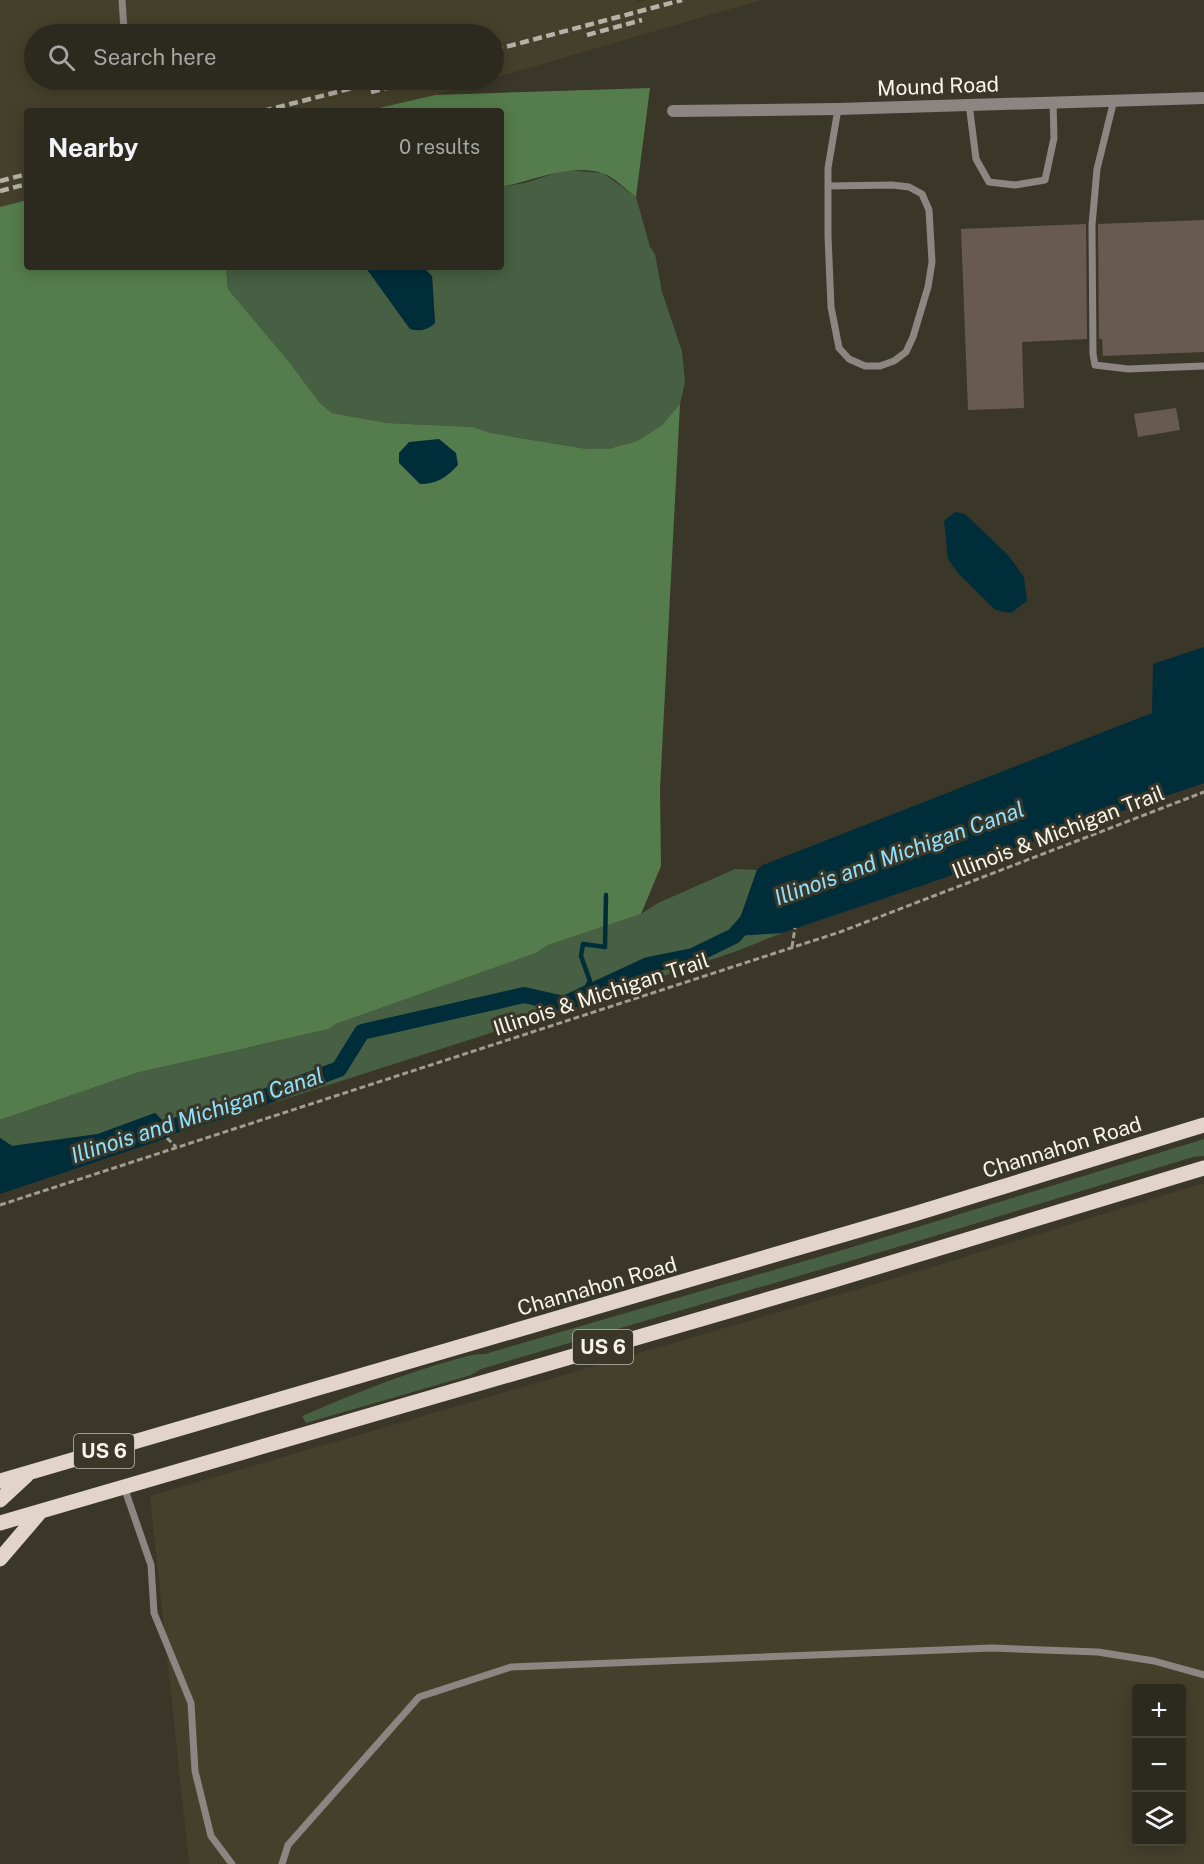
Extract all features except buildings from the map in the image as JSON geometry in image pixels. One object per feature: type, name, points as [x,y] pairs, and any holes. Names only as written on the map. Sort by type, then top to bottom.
[{"type":"main road","name":"Channahon Road","points":[[0,1481],[903,1217],[1204,1125]]},
{"type":"main road","name":"US 6","points":[[0,1522],[820,1284],[1204,1168]]},
{"type":"main road","points":[[0,1500],[29,1473]]},
{"type":"main road","points":[[0,1559],[41,1511]]},
{"type":"street","name":"Mound Road","points":[[673,111],[838,109],[1204,98]]},
{"type":"lane","points":[[122,0],[124,24]]},
{"type":"lane","points":[[1114,99],[1097,169],[1092,225],[1095,365],[1128,369],[1204,366]]},
{"type":"lane","points":[[969,104],[976,159],[989,182],[1014,185],[1045,180],[1054,138],[1053,102]]},
{"type":"lane","points":[[829,186],[909,187],[922,194],[929,210],[932,262],[928,287],[913,337],[906,352],[894,361],[880,366],[865,366],[849,359],[839,348],[831,308],[828,168],[838,109]]},
{"type":"lane","points":[[124,1487],[151,1565],[154,1613],[191,1704],[195,1771],[211,1836],[232,1864]]},
{"type":"lane","points":[[282,1864],[288,1845],[419,1697],[511,1667],[992,1648],[1098,1652],[1154,1661],[1204,1675]]},
{"type":"path","name":"Illinois & Michigan Trail","points":[[0,1205],[840,932],[1204,792]]},
{"type":"path","points":[[792,948],[795,928]]},
{"type":"path","points":[[167,1138],[176,1147]]},
{"type":"shaded area","points":[[0,0],[637,0],[638,2],[645,0],[761,0],[504,75],[504,24],[24,24],[24,90],[452,90],[379,108],[24,108],[24,202],[0,208]]},
{"type":"shaded area","points":[[1204,1183],[1204,1864],[189,1864],[150,1496],[916,1272]]},
{"type":"green space","points":[[650,88],[636,197],[611,177],[589,170],[564,171],[504,186],[504,108],[379,108],[435,95]]},
{"type":"green space","points":[[565,170],[603,173],[636,197],[650,247],[655,254],[662,292],[682,351],[685,382],[680,404],[662,425],[637,441],[608,449],[587,449],[489,433],[473,427],[387,423],[332,413],[320,403],[228,289],[226,270],[368,270],[410,329],[421,330],[435,323],[432,276],[426,270],[504,270],[504,186],[525,183]]},
{"type":"green space","points":[[24,201],[24,270],[226,270],[228,289],[320,403],[332,413],[387,423],[473,427],[490,433],[587,449],[608,449],[637,441],[662,425],[680,404],[660,789],[661,866],[641,914],[548,945],[536,953],[336,1024],[329,1029],[136,1073],[0,1120],[0,207]]},
{"type":"green space","points":[[735,869],[757,870],[734,935],[782,933],[737,951],[590,1001],[173,1135],[190,1121],[164,1122],[155,1113],[98,1134],[12,1146],[0,1138],[0,1120],[136,1073],[329,1029],[336,1024],[536,953],[548,945],[641,914],[658,903]]},
{"type":"green space","points":[[1204,1139],[1204,1156],[1193,1157],[306,1423],[302,1416],[402,1376],[436,1365],[467,1356],[485,1354],[846,1249]]},
{"type":"water","points":[[367,270],[426,270],[432,276],[435,323],[426,329],[410,329]]},
{"type":"water","points":[[439,439],[456,453],[458,465],[441,479],[432,483],[420,484],[399,463],[399,453],[409,442]]},
{"type":"water","points":[[955,512],[965,514],[1008,555],[1024,577],[1027,601],[1011,613],[996,610],[991,606],[958,573],[948,559],[944,521]]},
{"type":"water","points":[[1204,647],[1204,783],[1012,849],[947,877],[782,933],[734,936],[757,870],[763,865],[1152,713],[1153,664]]},
{"type":"water","points":[[155,1113],[164,1122],[191,1121],[167,1138],[0,1194],[0,1138],[12,1146],[98,1134]]},
{"type":"waterway","points":[[581,996],[590,981],[581,956],[583,944],[605,947],[606,895]]},
{"type":"waterway","name":"Illinois and Michigan Canal","points":[[171,1127],[259,1099],[339,1069],[362,1032],[524,995],[564,1004],[648,965],[693,956],[734,936],[748,920]]},
{"type":"railway","points":[[504,47],[682,0]]},
{"type":"railway","points":[[587,35],[642,20]]},
{"type":"railway","points":[[275,108],[345,90]]},
{"type":"railway","points":[[371,92],[379,90]]},
{"type":"railway","points":[[0,181],[24,175]]},
{"type":"railway","points":[[0,191],[24,185]]}]
